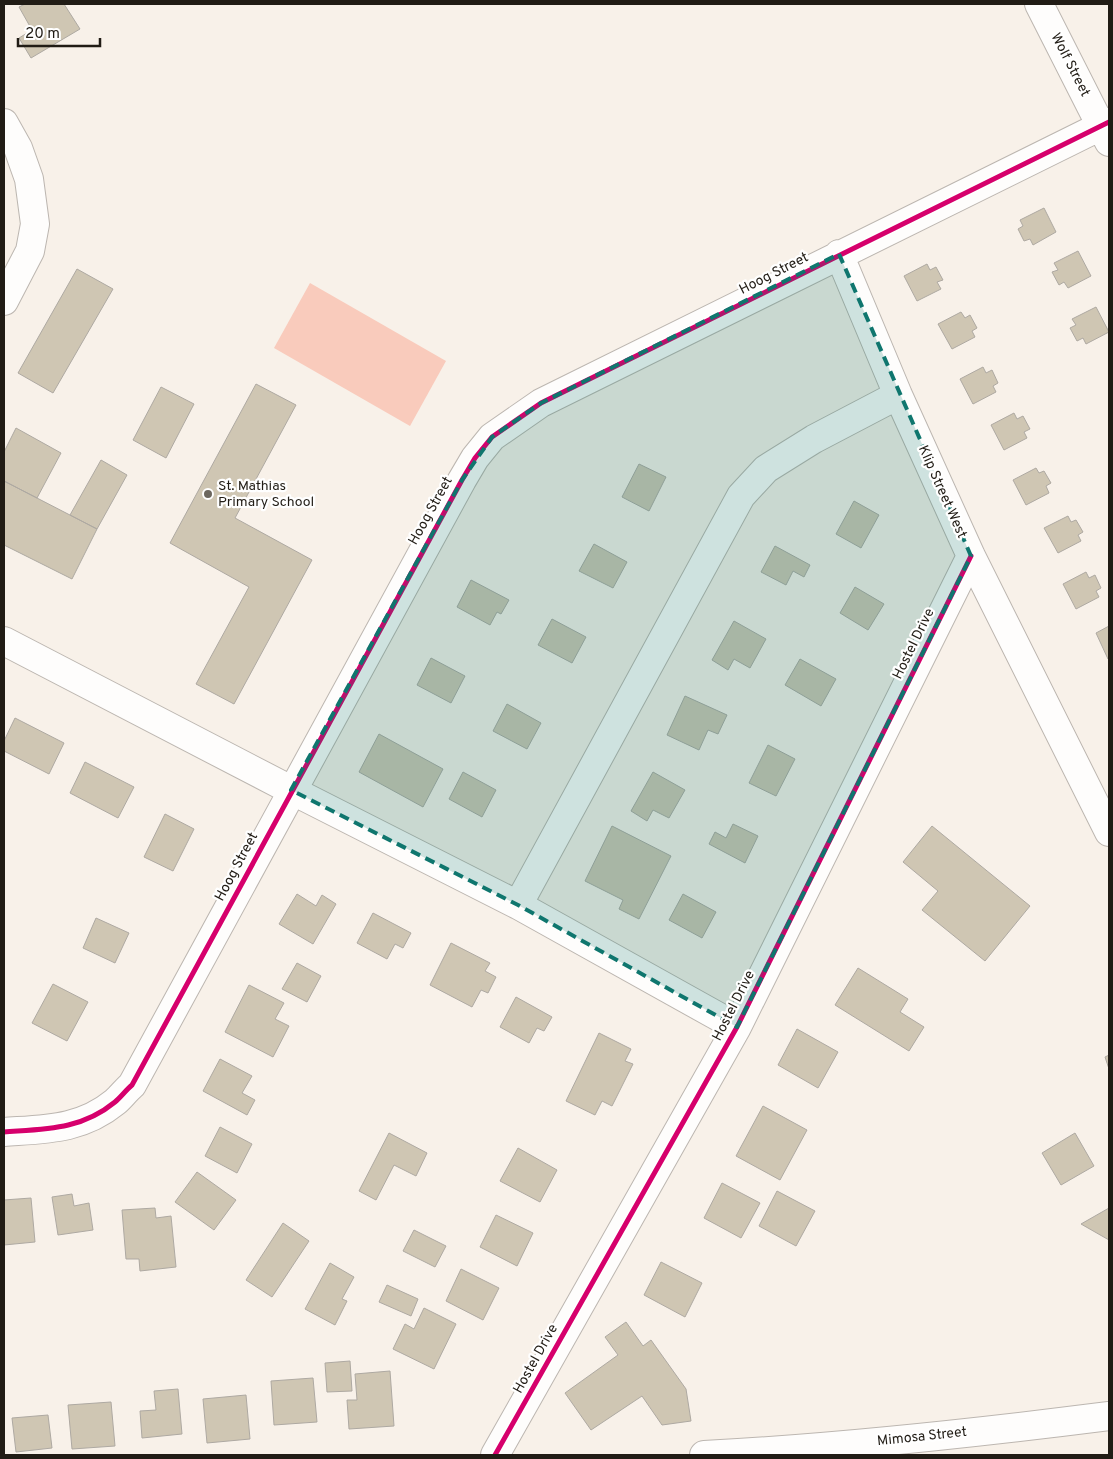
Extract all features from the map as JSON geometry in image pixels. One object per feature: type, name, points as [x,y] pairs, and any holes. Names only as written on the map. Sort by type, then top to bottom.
[{"type":"street","name":"Wolf Street","points":[[1039,4],[1106,130]]},
{"type":"street","points":[[4,123],[18,148],[29,179],[34,224],[30,251],[4,301]]},
{"type":"street","name":"Hoog Street","points":[[4,1132],[63,1127],[88,1120],[116,1102],[132,1085],[291,790],[462,480],[475,458],[492,437],[541,403],[839,254],[1106,130]]},
{"type":"street","name":"Klip Street West","points":[[839,254],[898,396],[971,556],[1109,832]]},
{"type":"street","points":[[518,905],[741,496],[766,469],[814,439],[898,396]]},
{"type":"street","name":"Hostel Drive","points":[[495,1455],[737,1027],[971,556]]},
{"type":"street","points":[[4,641],[518,905],[737,1027]]},
{"type":"street","name":"Mimosa Street","points":[[704,1455],[796,1450],[1109,1416]]},
{"type":"highlighted area","points":[[839,254],[971,556],[737,1027],[518,905],[291,790],[462,480],[492,437],[541,403]]},
{"type":"shaded area","points":[[310,283],[446,361],[410,426],[274,348]]},
{"type":"building","points":[[25,4],[64,4],[80,29],[31,58],[19,38],[32,30],[19,7]]},
{"type":"building","points":[[1044,208],[1056,232],[1033,245],[1030,239],[1024,241],[1018,229],[1023,226],[1020,220]]},
{"type":"building","points":[[1078,251],[1091,276],[1068,288],[1064,282],[1059,285],[1052,272],[1058,270],[1054,263]]},
{"type":"building","points":[[927,264],[930,270],[936,267],[943,280],[937,282],[941,289],[917,301],[904,276]]},
{"type":"building","points":[[77,269],[113,289],[53,393],[18,373]]},
{"type":"building","points":[[1096,307],[1109,332],[1086,344],[1083,338],[1077,341],[1070,328],[1076,325],[1072,319]]},
{"type":"building","points":[[961,312],[965,318],[970,315],[977,328],[972,331],[975,337],[952,349],[938,324]]},
{"type":"building","points":[[983,367],[986,373],[992,370],[998,383],[993,386],[996,392],[973,404],[960,379]]},
{"type":"building","points":[[256,384],[296,405],[235,518],[312,560],[234,704],[196,684],[249,587],[170,543]]},
{"type":"building","points":[[161,387],[194,404],[166,458],[133,440]]},
{"type":"building","points":[[1014,413],[1017,419],[1023,416],[1030,429],[1024,432],[1027,438],[1004,450],[991,425]]},
{"type":"building","points":[[16,428],[61,453],[37,498],[4,481],[4,452]]},
{"type":"building","points":[[101,460],[127,475],[97,529],[70,515]]},
{"type":"building","points":[[639,464],[666,477],[649,511],[622,497]]},
{"type":"building","points":[[1036,468],[1039,473],[1044,471],[1051,483],[1046,486],[1049,493],[1026,505],[1013,480]]},
{"type":"building","points":[[4,481],[97,529],[72,579],[4,545]]},
{"type":"building","points":[[854,501],[879,515],[861,548],[836,534]]},
{"type":"building","points":[[1068,516],[1071,522],[1076,520],[1083,532],[1078,535],[1081,541],[1058,553],[1044,528]]},
{"type":"building","points":[[594,544],[627,562],[613,588],[579,571]]},
{"type":"building","points":[[775,546],[810,565],[804,577],[793,571],[786,585],[761,572]]},
{"type":"building","points":[[1086,572],[1089,578],[1095,575],[1101,588],[1096,591],[1099,597],[1076,609],[1063,584]]},
{"type":"building","points":[[471,580],[509,600],[501,614],[497,612],[490,625],[457,607]]},
{"type":"building","points":[[855,587],[884,604],[868,630],[840,613]]},
{"type":"building","points":[[552,619],[586,637],[572,663],[538,645]]},
{"type":"building","points":[[734,621],[766,639],[750,668],[734,659],[728,670],[712,660]]},
{"type":"building","points":[[1109,626],[1109,658],[1108,659],[1096,633]]},
{"type":"building","points":[[431,658],[465,676],[451,703],[417,685]]},
{"type":"building","points":[[800,659],[836,679],[821,706],[785,685]]},
{"type":"building","points":[[685,696],[727,715],[718,734],[708,730],[699,750],[667,735]]},
{"type":"building","points":[[507,704],[541,723],[527,749],[493,731]]},
{"type":"building","points":[[15,718],[64,743],[49,774],[4,751],[4,741]]},
{"type":"building","points":[[379,734],[443,769],[423,807],[359,772]]},
{"type":"building","points":[[768,745],[795,759],[776,796],[749,783]]},
{"type":"building","points":[[85,762],[134,787],[118,818],[70,793]]},
{"type":"building","points":[[463,772],[496,790],[482,817],[449,799]]},
{"type":"building","points":[[653,772],[685,790],[669,818],[653,810],[647,821],[631,811]]},
{"type":"building","points":[[165,814],[194,829],[173,871],[144,857]]},
{"type":"building","points":[[733,824],[758,836],[745,863],[709,844],[715,832],[726,838]]},
{"type":"building","points":[[612,826],[671,856],[639,919],[619,909],[623,900],[585,881]]},
{"type":"building","points":[[932,826],[1030,906],[985,961],[922,910],[938,891],[903,862]]},
{"type":"building","points":[[297,894],[316,906],[322,895],[336,904],[313,944],[279,924]]},
{"type":"building","points":[[683,894],[716,912],[702,938],[669,920]]},
{"type":"building","points":[[373,913],[411,933],[403,948],[395,944],[387,959],[357,943]]},
{"type":"building","points":[[96,918],[129,933],[115,963],[83,948]]},
{"type":"building","points":[[451,943],[490,963],[485,971],[496,977],[488,993],[481,990],[472,1007],[430,985]]},
{"type":"building","points":[[297,963],[321,976],[307,1002],[282,989]]},
{"type":"building","points":[[858,968],[908,999],[900,1012],[924,1027],[909,1051],[835,1005]]},
{"type":"building","points":[[53,984],[88,1002],[67,1041],[32,1023]]},
{"type":"building","points":[[249,985],[284,1003],[275,1019],[289,1026],[273,1057],[225,1032]]},
{"type":"building","points":[[516,997],[552,1017],[544,1031],[537,1028],[529,1043],[500,1027]]},
{"type":"building","points":[[797,1029],[838,1052],[818,1088],[778,1065]]},
{"type":"building","points":[[599,1033],[631,1049],[625,1061],[633,1064],[612,1106],[602,1101],[595,1115],[566,1101]]},
{"type":"building","points":[[1109,1055],[1109,1069],[1105,1057]]},
{"type":"building","points":[[220,1059],[252,1076],[242,1093],[255,1100],[247,1115],[203,1091]]},
{"type":"building","points":[[763,1106],[807,1130],[780,1180],[736,1156]]},
{"type":"building","points":[[220,1127],[252,1144],[237,1173],[205,1156]]},
{"type":"building","points":[[389,1133],[427,1153],[416,1176],[394,1165],[376,1200],[359,1191]]},
{"type":"building","points":[[1075,1133],[1094,1166],[1061,1185],[1042,1153]]},
{"type":"building","points":[[518,1148],[557,1170],[540,1202],[500,1181]]},
{"type":"building","points":[[197,1172],[236,1200],[214,1230],[175,1202]]},
{"type":"building","points":[[722,1183],[760,1203],[741,1238],[704,1218]]},
{"type":"building","points":[[777,1191],[815,1211],[796,1246],[759,1226]]},
{"type":"building","points":[[72,1194],[74,1206],[89,1203],[93,1230],[58,1235],[52,1197]]},
{"type":"building","points":[[31,1198],[35,1242],[4,1245],[4,1200]]},
{"type":"building","points":[[155,1208],[156,1218],[171,1216],[176,1267],[140,1271],[139,1259],[126,1259],[122,1210]]},
{"type":"building","points":[[1109,1208],[1109,1240],[1081,1224]]},
{"type":"building","points":[[496,1215],[533,1233],[517,1266],[480,1247]]},
{"type":"building","points":[[283,1223],[309,1241],[272,1297],[246,1280]]},
{"type":"building","points":[[414,1230],[446,1246],[435,1267],[403,1251]]},
{"type":"building","points":[[661,1262],[702,1283],[685,1317],[644,1295]]},
{"type":"building","points":[[330,1263],[354,1277],[342,1299],[347,1301],[335,1325],[305,1309]]},
{"type":"building","points":[[461,1269],[499,1288],[483,1320],[446,1301]]},
{"type":"building","points":[[387,1285],[418,1299],[411,1316],[379,1302]]},
{"type":"building","points":[[424,1308],[456,1324],[434,1369],[393,1349],[405,1324],[414,1329]]},
{"type":"building","points":[[626,1322],[643,1346],[651,1340],[686,1389],[691,1421],[662,1425],[642,1396],[591,1430],[565,1393],[618,1355],[605,1337]]},
{"type":"building","points":[[350,1361],[352,1391],[327,1392],[325,1363]]},
{"type":"building","points":[[390,1371],[394,1426],[349,1429],[347,1400],[357,1400],[355,1374]]},
{"type":"building","points":[[313,1378],[317,1422],[274,1425],[271,1381]]},
{"type":"building","points":[[178,1389],[182,1434],[142,1438],[140,1411],[156,1410],[154,1391]]},
{"type":"building","points":[[246,1395],[250,1439],[207,1443],[203,1399]]},
{"type":"building","points":[[111,1402],[115,1446],[72,1449],[68,1405]]},
{"type":"building","points":[[48,1415],[52,1448],[16,1452],[12,1418]]},
{"type":"cycle path","points":[[4,1132],[48,1129],[76,1123],[102,1111],[115,1102],[132,1085],[462,480],[475,458],[492,437],[541,403],[1109,122]]},
{"type":"cycle path","points":[[495,1455],[737,1027],[971,556]]},
{"type":"place","name":"St. Mathias Primary School","points":[[208,494]]}]
